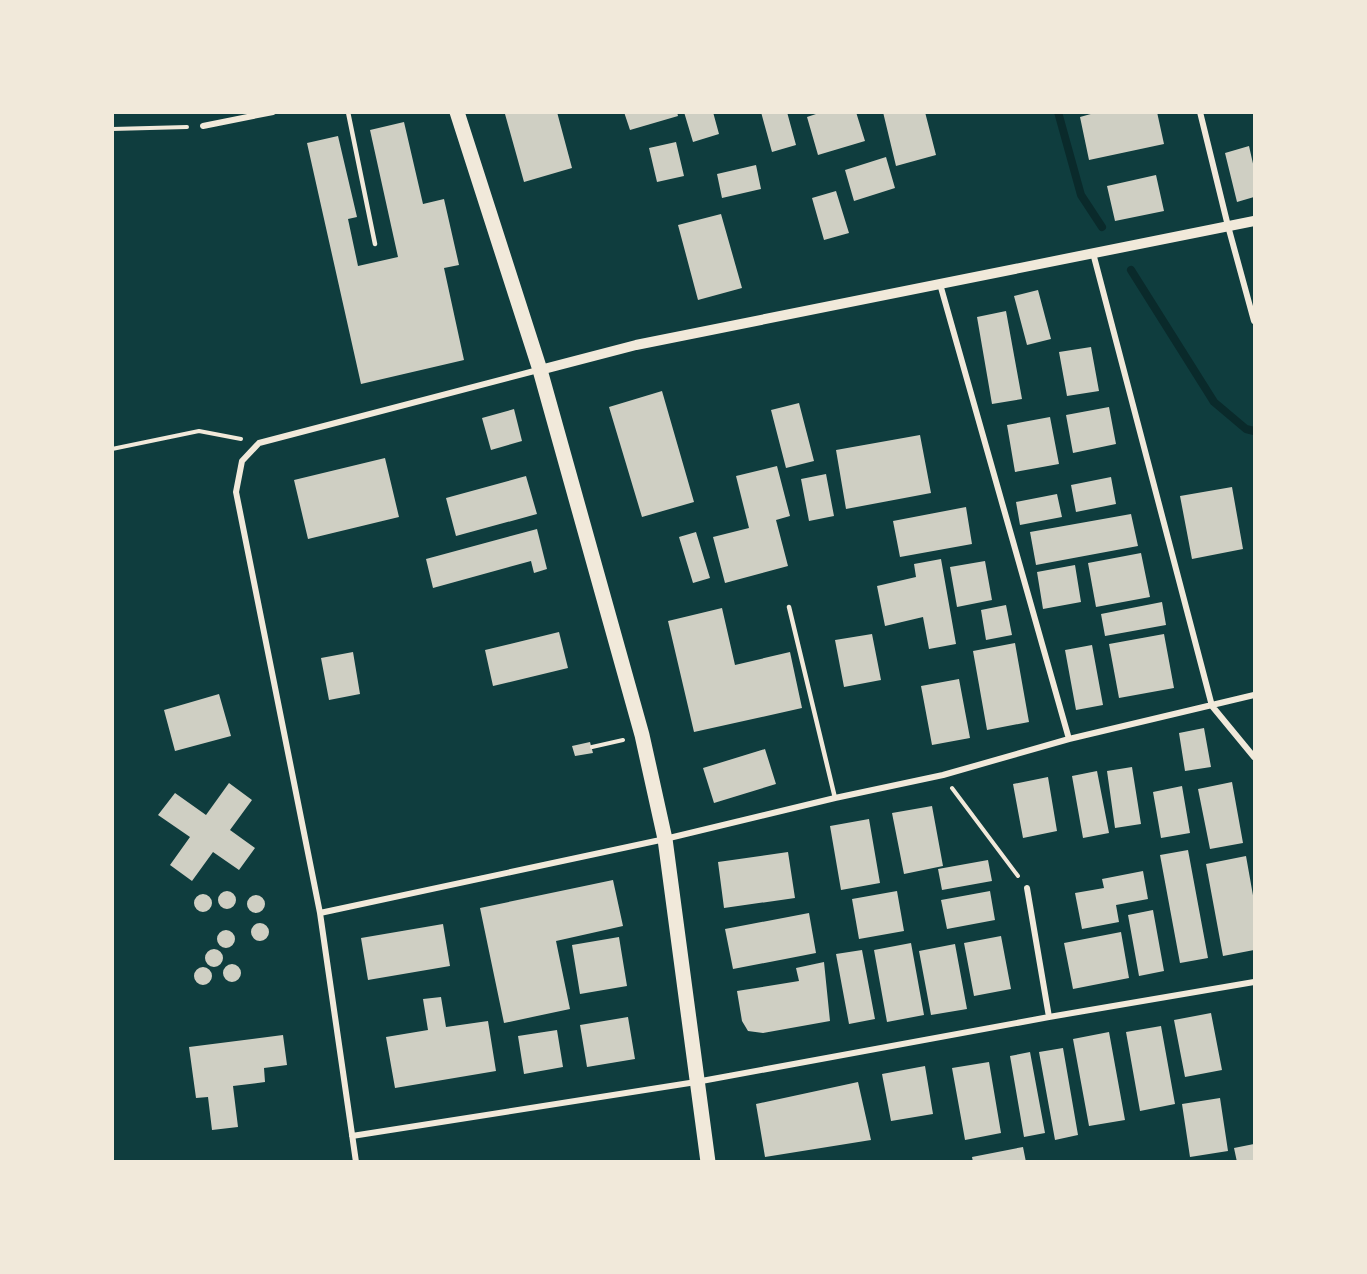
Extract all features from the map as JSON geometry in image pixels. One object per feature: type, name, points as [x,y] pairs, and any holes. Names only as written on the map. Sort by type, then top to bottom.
[{"type":"main road","points":[[457,112],[540,370],[642,735],[665,838],[708,1161]]},
{"type":"street","points":[[204,126],[273,112]]},
{"type":"street","points":[[1200,112],[1254,321]]},
{"type":"street","points":[[356,1161],[320,912],[236,492],[242,461],[259,443],[636,345],[1254,221]]},
{"type":"street","points":[[1093,253],[1212,706],[1254,757]]},
{"type":"street","points":[[940,284],[1069,739]]},
{"type":"street","points":[[320,912],[665,838],[943,775],[1069,739],[1254,695]]},
{"type":"street","points":[[1027,888],[1049,1017]]},
{"type":"street","points":[[352,1136],[696,1082],[1254,982]]},
{"type":"lane","points":[[348,112],[375,244]]},
{"type":"lane","points":[[789,607],[835,798]]},
{"type":"path","points":[[112,129],[204,126]]},
{"type":"path","points":[[112,449],[199,431],[259,443]]},
{"type":"path","points":[[592,747],[642,735]]},
{"type":"path","points":[[943,775],[1027,888]]},
{"type":"building","points":[[557,112],[572,168],[524,182],[505,114]]},
{"type":"building","points":[[624,112],[677,112],[678,116],[630,130]]},
{"type":"building","points":[[684,112],[713,112],[719,134],[693,142]]},
{"type":"building","points":[[761,112],[787,112],[796,145],[772,152]]},
{"type":"building","points":[[822,112],[856,112],[865,141],[818,155],[807,117]]},
{"type":"building","points":[[883,112],[925,112],[936,155],[896,166]]},
{"type":"building","points":[[1098,112],[1157,112],[1164,144],[1089,160],[1080,117]]},
{"type":"building","points":[[404,122],[423,204],[444,199],[459,265],[444,268],[464,360],[361,384],[307,143],[338,136],[357,217],[348,219],[358,266],[398,257],[370,130]]},
{"type":"building","points":[[676,142],[684,176],[657,182],[649,148]]},
{"type":"building","points":[[1249,146],[1254,168],[1254,197],[1237,202],[1225,153]]},
{"type":"building","points":[[886,157],[895,188],[854,201],[845,170]]},
{"type":"building","points":[[756,165],[761,189],[722,198],[717,174]]},
{"type":"building","points":[[1156,175],[1164,211],[1115,221],[1107,186]]},
{"type":"building","points":[[836,191],[849,233],[824,240],[812,198]]},
{"type":"building","points":[[721,214],[742,288],[698,300],[678,225]]},
{"type":"building","points":[[1038,290],[1051,339],[1027,345],[1014,296]]},
{"type":"building","points":[[1006,311],[1022,399],[992,404],[977,317]]},
{"type":"building","points":[[1091,347],[1099,391],[1067,396],[1059,352]]},
{"type":"building","points":[[662,391],[694,502],[642,517],[609,407]]},
{"type":"building","points":[[799,403],[814,461],[786,468],[771,410]]},
{"type":"building","points":[[1109,407],[1116,444],[1073,453],[1066,415]]},
{"type":"building","points":[[514,409],[522,441],[491,450],[482,418]]},
{"type":"building","points":[[1050,417],[1059,464],[1015,472],[1007,425]]},
{"type":"building","points":[[920,435],[931,493],[846,509],[836,450]]},
{"type":"building","points":[[385,458],[399,517],[308,539],[294,480]]},
{"type":"building","points":[[777,466],[790,516],[776,520],[788,566],[725,583],[713,537],[749,528],[736,476]]},
{"type":"building","points":[[826,474],[834,516],[809,521],[801,479]]},
{"type":"building","points":[[526,476],[537,514],[456,536],[446,498]]},
{"type":"building","points":[[1111,477],[1116,504],[1076,512],[1071,485]]},
{"type":"building","points":[[1232,487],[1243,549],[1192,559],[1180,496]]},
{"type":"building","points":[[1057,494],[1062,517],[1020,525],[1016,502]]},
{"type":"building","points":[[966,507],[972,544],[900,557],[893,521]]},
{"type":"building","points":[[1131,514],[1138,546],[1036,565],[1030,532]]},
{"type":"building","points":[[537,529],[547,569],[534,573],[531,561],[433,588],[426,559]]},
{"type":"building","points":[[696,532],[710,578],[693,583],[679,537]]},
{"type":"building","points":[[1141,553],[1150,597],[1096,607],[1088,563]]},
{"type":"building","points":[[941,559],[956,644],[929,649],[923,617],[885,626],[877,586],[916,577],[914,564]]},
{"type":"building","points":[[985,561],[992,600],[957,607],[950,567]]},
{"type":"building","points":[[1075,565],[1081,602],[1043,609],[1037,572]]},
{"type":"building","points":[[1162,602],[1166,625],[1105,636],[1101,614]]},
{"type":"building","points":[[1006,605],[1012,635],[986,640],[981,610]]},
{"type":"building","points":[[722,608],[735,665],[790,652],[802,708],[694,732],[668,621]]},
{"type":"building","points":[[559,632],[568,668],[493,686],[485,650]]},
{"type":"building","points":[[872,634],[881,680],[844,687],[835,640]]},
{"type":"building","points":[[1164,634],[1174,688],[1119,698],[1109,644]]},
{"type":"building","points":[[1015,643],[1029,722],[987,730],[973,651]]},
{"type":"building","points":[[1092,645],[1103,705],[1076,710],[1065,650]]},
{"type":"building","points":[[353,652],[360,694],[329,700],[321,658]]},
{"type":"building","points":[[959,679],[970,738],[932,745],[921,686]]},
{"type":"building","points":[[219,694],[231,736],[175,751],[164,710]]},
{"type":"building","points":[[1204,728],[1211,767],[1185,771],[1179,733]]},
{"type":"building","points":[[590,742],[593,753],[575,756],[572,746]]},
{"type":"building","points":[[765,749],[776,784],[714,803],[703,768]]},
{"type":"building","points":[[1132,767],[1141,824],[1115,828],[1107,771]]},
{"type":"building","points":[[1097,771],[1109,833],[1083,838],[1072,776]]},
{"type":"building","points":[[1048,777],[1057,831],[1023,838],[1013,784]]},
{"type":"building","points":[[1232,782],[1243,843],[1210,849],[1198,789]]},
{"type":"building","points":[[229,783],[252,800],[230,830],[255,848],[239,870],[213,852],[192,881],[170,865],[190,837],[158,815],[175,793],[206,815]]},
{"type":"building","points":[[1182,786],[1190,833],[1161,838],[1153,792]]},
{"type":"building","points":[[932,806],[943,866],[904,874],[892,813]]},
{"type":"building","points":[[869,819],[880,883],[841,890],[830,826]]},
{"type":"building","points":[[1188,850],[1208,958],[1180,963],[1160,855]]},
{"type":"building","points":[[788,852],[795,898],[724,908],[718,862]]},
{"type":"building","points":[[1246,856],[1254,901],[1254,950],[1223,956],[1206,864]]},
{"type":"building","points":[[988,860],[992,881],[942,890],[938,869]]},
{"type":"building","points":[[1143,871],[1148,899],[1116,905],[1119,922],[1082,929],[1075,893],[1104,888],[1102,879]]},
{"type":"building","points":[[613,880],[623,926],[556,941],[570,1009],[504,1023],[480,908]]},
{"type":"building","points":[[227,891],[233,894],[236,900],[233,906],[227,909],[221,906],[218,900],[221,894]]},
{"type":"building","points":[[897,891],[904,931],[859,939],[852,899]]},
{"type":"building","points":[[990,891],[995,920],[947,929],[941,900]]},
{"type":"building","points":[[203,894],[209,897],[212,903],[209,909],[203,912],[197,909],[194,903],[197,897]]},
{"type":"building","points":[[256,895],[262,898],[265,904],[262,910],[256,913],[250,910],[247,904],[250,898]]},
{"type":"building","points":[[1153,910],[1164,971],[1139,976],[1128,915]]},
{"type":"building","points":[[809,913],[816,953],[733,969],[725,929]]},
{"type":"building","points":[[260,923],[266,926],[269,932],[266,938],[260,941],[254,938],[251,932],[254,926]]},
{"type":"building","points":[[443,924],[450,966],[368,980],[361,938]]},
{"type":"building","points":[[226,930],[232,933],[235,939],[232,945],[226,948],[220,945],[217,939],[220,933]]},
{"type":"building","points":[[1121,932],[1129,978],[1073,989],[1064,943]]},
{"type":"building","points":[[1001,936],[1011,989],[974,996],[964,943]]},
{"type":"building","points":[[619,937],[627,986],[580,994],[572,945]]},
{"type":"building","points":[[911,943],[924,1015],[887,1022],[874,950]]},
{"type":"building","points":[[955,944],[967,1009],[931,1015],[919,951]]},
{"type":"building","points":[[214,949],[220,952],[223,958],[220,964],[214,967],[208,964],[205,958],[208,952]]},
{"type":"building","points":[[862,950],[875,1019],[849,1024],[836,954]]},
{"type":"building","points":[[824,962],[830,1021],[763,1033],[748,1031],[742,1021],[737,991],[799,981],[796,968]]},
{"type":"building","points":[[232,964],[238,967],[241,973],[238,979],[232,982],[226,979],[223,973],[226,967]]},
{"type":"building","points":[[203,967],[209,970],[212,976],[209,982],[203,985],[197,982],[194,976],[197,970]]},
{"type":"building","points":[[441,997],[446,1027],[488,1021],[496,1071],[395,1088],[386,1037],[428,1030],[423,999]]},
{"type":"building","points":[[1211,1013],[1222,1070],[1185,1077],[1174,1020]]},
{"type":"building","points":[[628,1017],[635,1059],[587,1067],[580,1025]]},
{"type":"building","points":[[1161,1026],[1175,1104],[1140,1111],[1126,1032]]},
{"type":"building","points":[[557,1030],[563,1067],[524,1074],[518,1036]]},
{"type":"building","points":[[1109,1032],[1125,1120],[1089,1126],[1073,1039]]},
{"type":"building","points":[[283,1035],[287,1065],[264,1068],[265,1082],[233,1086],[238,1127],[212,1130],[208,1097],[196,1098],[189,1047]]},
{"type":"building","points":[[1063,1048],[1078,1135],[1055,1140],[1039,1052]]},
{"type":"building","points":[[1030,1052],[1045,1133],[1024,1137],[1010,1056]]},
{"type":"building","points":[[989,1062],[1001,1133],[965,1140],[952,1068]]},
{"type":"building","points":[[925,1066],[933,1114],[891,1121],[882,1074]]},
{"type":"building","points":[[858,1082],[871,1140],[765,1157],[756,1104]]},
{"type":"building","points":[[1220,1098],[1228,1151],[1190,1157],[1182,1104]]},
{"type":"building","points":[[1254,1144],[1254,1162],[1237,1162],[1234,1148]]},
{"type":"building","points":[[1023,1147],[1026,1162],[973,1162],[972,1157]]},
{"type":"waterway","points":[[1058,112],[1081,195],[1102,227]]},
{"type":"waterway","points":[[1131,270],[1214,402],[1246,429],[1254,431]]}]
